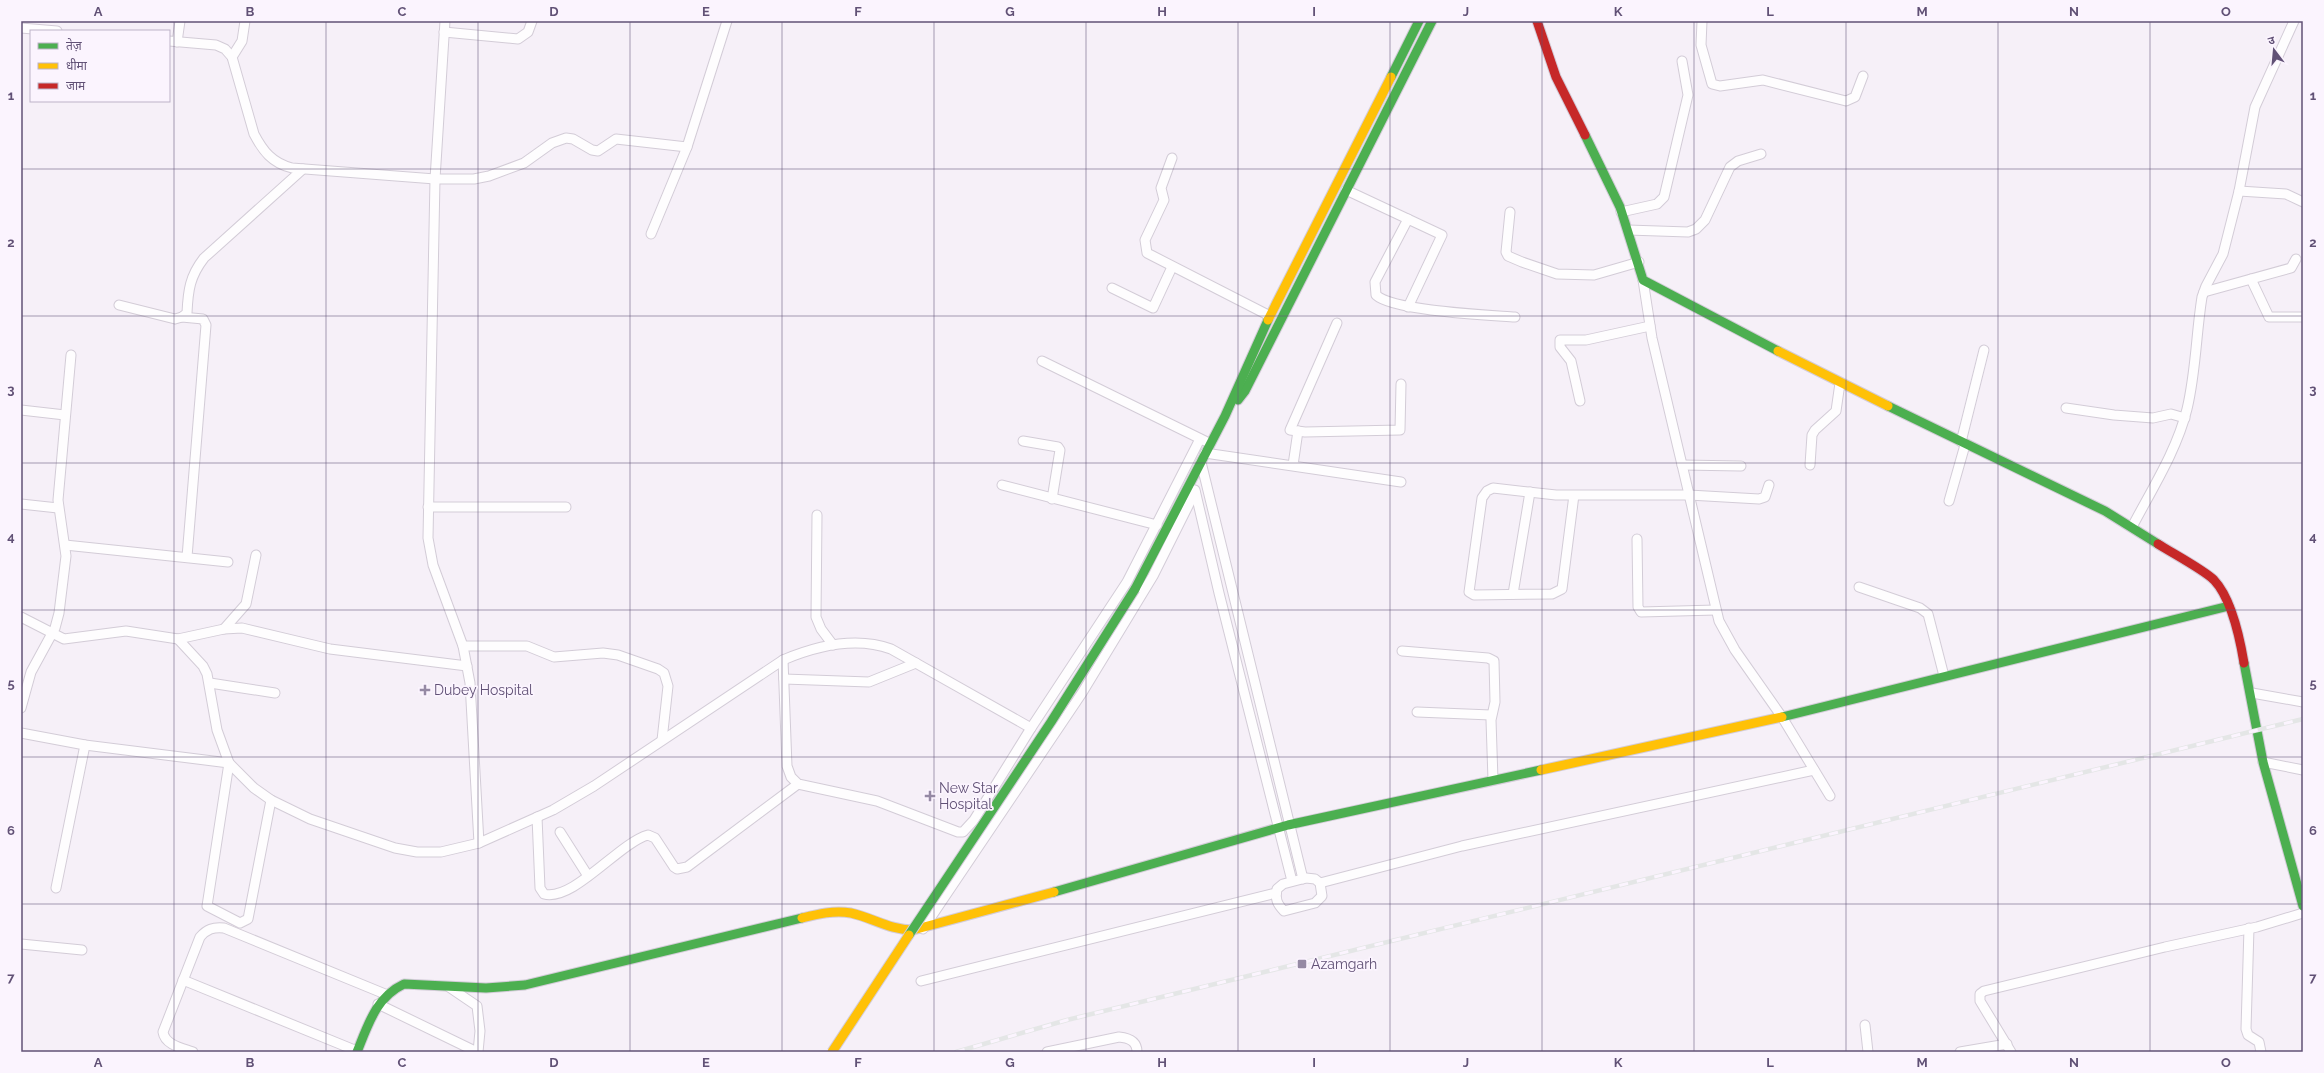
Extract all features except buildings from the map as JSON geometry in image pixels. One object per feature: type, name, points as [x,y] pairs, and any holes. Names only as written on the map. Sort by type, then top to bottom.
[{"type":"main road","points":[[832,1052],[1047,729],[1135,589],[1225,416],[1270,316],[1419,21]]},
{"type":"main road","points":[[1225,416],[1245,391],[1432,21]]},
{"type":"main road","points":[[1537,21],[1546,54],[1553,72],[1602,167],[1621,212],[1639,262],[1643,280],[1840,383],[2073,495],[2132,527],[2214,580],[2221,588],[2229,606],[2252,693],[2264,762],[2303,906]]},
{"type":"main road","points":[[358,1052],[378,1004],[385,994],[394,987],[404,984],[498,988],[525,985],[823,913],[841,912],[856,914],[898,930],[923,929],[1288,825],[1782,717],[2229,606]]},
{"type":"street","points":[[180,21],[173,41],[216,45],[224,49],[232,57],[254,134],[258,142],[279,165],[303,169],[435,179],[474,179],[489,176],[524,163],[552,143],[566,138],[573,139],[592,150],[598,151],[616,139],[687,146]]},
{"type":"street","points":[[232,57],[242,42],[245,21]]},
{"type":"street","points":[[445,21],[435,179],[428,507],[430,553],[463,646],[467,666],[472,705],[479,843]]},
{"type":"street","points":[[444,32],[518,39],[528,32],[532,21]]},
{"type":"street","points":[[652,234],[687,146],[727,21]]},
{"type":"street","points":[[1702,21],[1701,45],[1712,84],[1720,86],[1763,80],[1846,101],[1855,97],[1864,76]]},
{"type":"street","points":[[2132,527],[2163,469],[2185,418],[2191,391],[2204,292],[2223,254],[2239,191],[2255,107],[2294,21]]},
{"type":"street","points":[[24,26],[50,30]]},
{"type":"street","points":[[1621,212],[1657,204],[1664,197],[1688,95],[1682,61]]},
{"type":"street","points":[[1628,230],[1688,232],[1696,229],[1706,220],[1730,167],[1738,161],[1761,154]]},
{"type":"street","points":[[1172,158],[1161,188],[1164,200],[1144,244],[1147,253],[1270,316]]},
{"type":"street","points":[[182,317],[187,313],[188,286],[192,276],[204,258],[303,169]]},
{"type":"street","points":[[1346,190],[1442,235],[1408,306]]},
{"type":"street","points":[[2239,191],[2286,194],[2303,202]]},
{"type":"street","points":[[1510,212],[1506,252],[1508,256],[1528,265],[1554,274],[1594,276],[1639,262]]},
{"type":"street","points":[[1408,219],[1374,286],[1376,295],[1381,300],[1408,306],[1515,318]]},
{"type":"street","points":[[2204,292],[2291,268],[2296,259]]},
{"type":"street","points":[[1112,288],[1153,308],[1172,267]]},
{"type":"street","points":[[2251,279],[2269,317],[2303,317]]},
{"type":"street","points":[[1643,280],[1650,326],[1716,610],[1735,650],[1782,717],[1830,796]]},
{"type":"street","points":[[119,305],[175,319],[182,317],[203,319],[206,324],[187,557]]},
{"type":"street","points":[[1337,323],[1290,430],[1400,430],[1401,384]]},
{"type":"street","points":[[1580,401],[1571,361],[1560,347],[1560,340],[1586,340],[1650,326]]},
{"type":"street","points":[[1949,501],[1984,350]]},
{"type":"street","points":[[21,708],[25,677],[51,634],[59,613],[66,567],[66,545],[58,508],[71,355]]},
{"type":"street","points":[[1042,360],[1210,444]]},
{"type":"street","points":[[1810,465],[1812,435],[1814,430],[1836,411],[1840,383]]},
{"type":"street","points":[[2066,408],[2114,416],[2153,418],[2171,414],[2185,418]]},
{"type":"street","points":[[21,410],[65,415]]},
{"type":"street","points":[[1293,465],[1298,431]]},
{"type":"street","points":[[783,660],[787,766],[791,777],[798,784],[836,790],[877,801],[958,832],[963,832],[974,820],[1031,728],[1127,582],[1200,439]]},
{"type":"street","points":[[1023,441],[1052,446],[1060,450],[1052,499]]},
{"type":"street","points":[[1205,453],[1401,482]]},
{"type":"street","points":[[1201,462],[1288,825],[1303,878]]},
{"type":"street","points":[[1682,465],[1741,466]]},
{"type":"street","points":[[1192,479],[1292,881]]},
{"type":"street","points":[[1002,485],[1157,525]]},
{"type":"street","points":[[1574,495],[1562,589],[1556,594],[1474,595],[1469,592],[1482,498],[1487,490],[1493,488],[1574,495],[1689,495],[1759,499],[1765,496],[1770,485]]},
{"type":"street","points":[[923,929],[1082,693],[1153,576],[1195,492]]},
{"type":"street","points":[[1513,594],[1530,492]]},
{"type":"street","points":[[21,504],[58,508]]},
{"type":"street","points":[[428,507],[566,507]]},
{"type":"street","points":[[817,515],[816,617],[821,629],[833,645]]},
{"type":"street","points":[[1637,539],[1638,607],[1641,612],[1716,610]]},
{"type":"street","points":[[66,545],[228,562]]},
{"type":"street","points":[[224,629],[246,604],[256,555]]},
{"type":"street","points":[[1859,587],[1920,608],[1928,614],[1944,676]]},
{"type":"street","points":[[21,618],[51,634],[69,639],[126,631],[178,639],[224,629],[242,628],[330,649],[467,666]]},
{"type":"street","points":[[178,639],[202,666],[210,683],[217,730],[230,763],[254,788],[271,800],[335,829],[395,848],[417,852],[441,852],[479,843],[537,817],[594,786],[783,660],[813,649],[851,643],[880,645],[916,663],[1031,728]]},
{"type":"street","points":[[463,646],[528,646],[554,657],[610,654],[650,665],[664,673],[667,678],[668,686],[662,740]]},
{"type":"street","points":[[1402,651],[1493,659],[1496,694],[1491,715],[1493,780]]},
{"type":"street","points":[[784,679],[868,682],[916,663]]},
{"type":"street","points":[[210,683],[275,693]]},
{"type":"street","points":[[2252,693],[2303,702]]},
{"type":"street","points":[[1417,712],[1491,715]]},
{"type":"street","points":[[21,733],[85,745],[230,763]]},
{"type":"street","points":[[56,888],[85,745]]},
{"type":"street","points":[[2264,762],[2303,770]]},
{"type":"street","points":[[230,763],[207,906],[240,923],[248,919],[271,800]]},
{"type":"street","points":[[1320,883],[1462,846],[1814,770]]},
{"type":"street","points":[[537,817],[540,888],[544,894],[555,895],[588,876],[648,835],[655,838],[677,869],[687,867],[798,784]]},
{"type":"street","points":[[560,832],[588,876]]},
{"type":"street","points":[[1303,878],[1315,879],[1320,883],[1322,896],[1315,903],[1284,911],[1279,906],[1275,898],[1277,889],[1283,884],[1303,878]]},
{"type":"street","points":[[921,981],[1276,893]]},
{"type":"street","points":[[1960,1052],[2009,1048],[1980,1001],[1980,994],[1984,991],[2165,946],[2249,928],[2303,913]]},
{"type":"street","points":[[193,1052],[168,1042],[164,1038],[163,1032],[200,937],[206,930],[224,928],[385,994]]},
{"type":"street","points":[[2249,928],[2246,1029],[2248,1035],[2259,1042],[2261,1052]]},
{"type":"street","points":[[21,944],[82,950]]},
{"type":"street","points":[[183,980],[358,1052]]},
{"type":"street","points":[[378,1004],[477,1052],[480,1031],[477,1006],[448,986]]},
{"type":"street","points":[[1865,1025],[1868,1052]]},
{"type":"street","points":[[1047,1052],[1119,1037],[1130,1039],[1135,1043],[1137,1052]]},
{"type":"railway","points":[[956,1052],[1067,1020],[2303,719]]},
{"type":"traffic: fast","points":[[1391,77],[1419,21]]},
{"type":"traffic: fast","points":[[1238,400],[1245,391],[1432,21]]},
{"type":"traffic: fast","points":[[1585,135],[1620,207],[1643,280],[1778,351]]},
{"type":"traffic: fast","points":[[1135,589],[1225,416],[1268,320]]},
{"type":"traffic: fast","points":[[1888,406],[2105,511],[2158,544]]},
{"type":"traffic: fast","points":[[909,935],[1051,722],[1135,589]]},
{"type":"traffic: fast","points":[[1782,717],[2229,606]]},
{"type":"traffic: fast","points":[[2244,663],[2263,762],[2303,906]]},
{"type":"traffic: fast","points":[[1054,892],[1288,825],[1541,770]]},
{"type":"traffic: fast","points":[[357,1052],[369,1022],[380,1004],[386,996],[404,984],[486,988],[525,985],[802,918]]},
{"type":"traffic: slow","points":[[1268,320],[1391,77]]},
{"type":"traffic: slow","points":[[1778,351],[1888,406]]},
{"type":"traffic: slow","points":[[1541,770],[1782,717]]},
{"type":"traffic: slow","points":[[802,918],[826,913],[845,912],[859,915],[889,926],[913,930],[1054,892]]},
{"type":"traffic: slow","points":[[832,1052],[909,935]]},
{"type":"traffic: jam","points":[[1537,21],[1556,77],[1585,135]]},
{"type":"traffic: jam","points":[[2158,544],[2203,571],[2214,580],[2220,588],[2234,619],[2244,663]]},
{"type":"place","name":"Dubey Hospital","points":[[425,690]]},
{"type":"place","name":"New Star Hospital","points":[[930,796]]},
{"type":"place","name":"Azamgarh","points":[[1302,964]]}]
